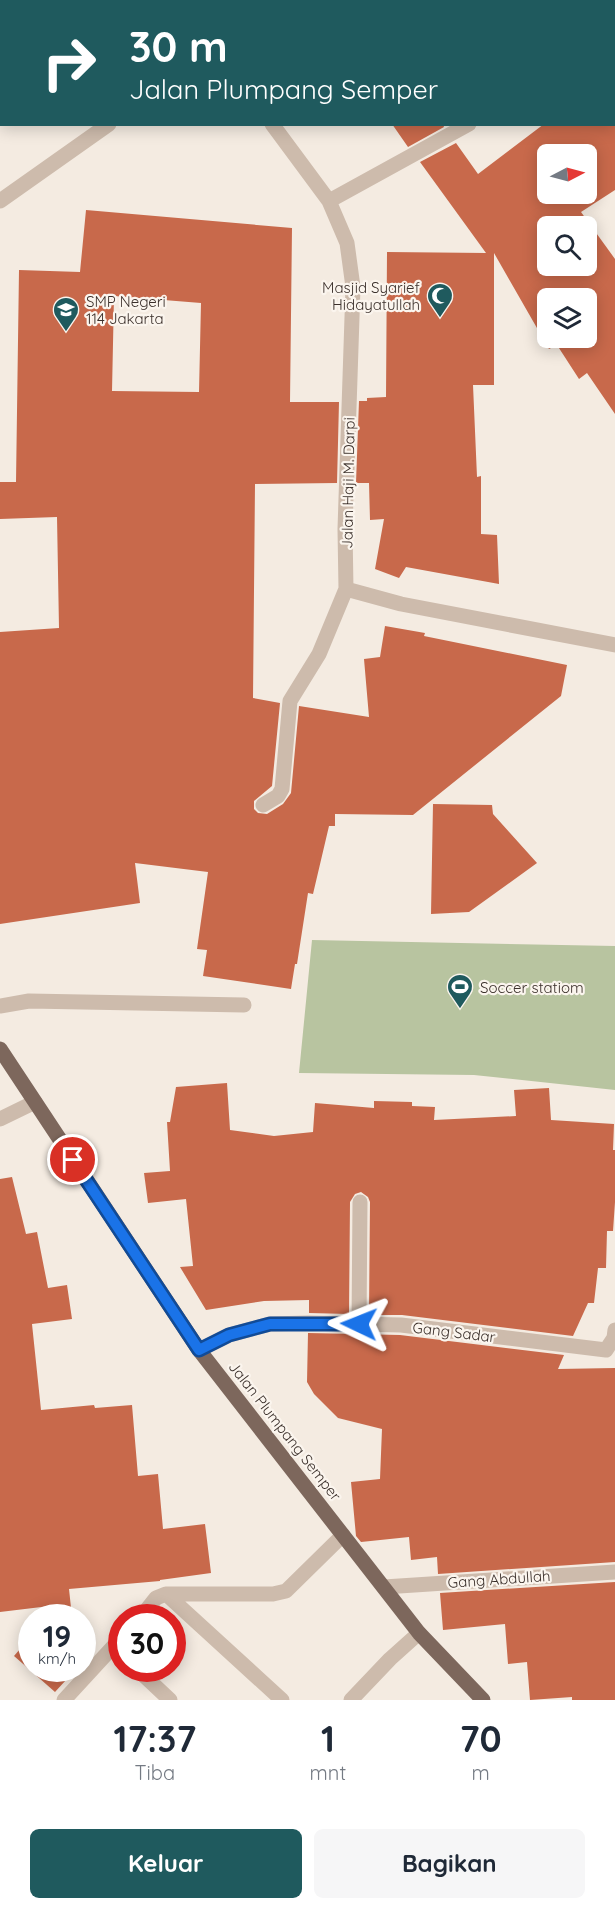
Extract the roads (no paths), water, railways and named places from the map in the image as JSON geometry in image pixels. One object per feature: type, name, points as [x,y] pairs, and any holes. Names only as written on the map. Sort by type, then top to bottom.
[{"type":"main road","name":"Jalan Plumpang Semper","points":[[0,1049],[199,1350],[419,1633],[483,1700]]},
{"type":"street","points":[[0,201],[106,126]]},
{"type":"street","name":"Jalan Haji M. Darpi","points":[[273,126],[329,201],[347,243],[353,287],[345,529],[346,589]]},
{"type":"street","points":[[329,201],[465,126]]},
{"type":"street","points":[[263,805],[278,796],[282,789],[290,701],[319,654],[346,589],[401,604],[615,645]]},
{"type":"street","points":[[0,1006],[29,1001],[244,1005]]},
{"type":"street","points":[[0,1119],[35,1102]]},
{"type":"street","points":[[359,1324],[360,1202]]},
{"type":"street","name":"Gang Sadar","points":[[199,1350],[229,1335],[270,1324],[401,1325],[606,1350],[614,1338],[615,1330]]},
{"type":"street","points":[[151,1604],[156,1598],[166,1594],[273,1594],[286,1591],[343,1535]]},
{"type":"street","name":"Gang Abdullah","points":[[384,1587],[615,1572]]},
{"type":"street","points":[[166,1594],[282,1700]]},
{"type":"street","points":[[351,1700],[390,1659],[419,1633]]},
{"type":"street","points":[[64,1700],[108,1657]]},
{"type":"street","points":[[151,1682],[170,1700]]},
{"type":"place","name":"Masjid Syarief Hidayatullah","points":[[440,319]]},
{"type":"place","name":"SMP Negeri 114 Jakarta","points":[[66,333]]},
{"type":"place","name":"Soccer statiom","points":[[460,1010]]}]
